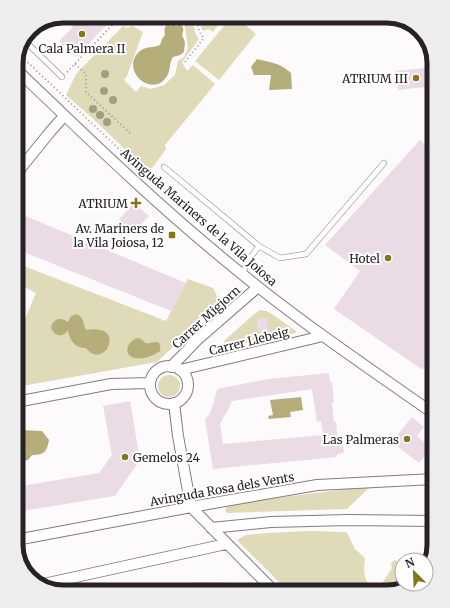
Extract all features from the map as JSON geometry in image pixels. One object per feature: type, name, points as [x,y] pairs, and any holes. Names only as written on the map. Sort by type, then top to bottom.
[{"type":"street","name":"Avinguda Mariners de la Vila Joiosa","points":[[23,76],[64,116],[150,195],[242,274],[323,336],[427,409]]},
{"type":"street","points":[[23,165],[64,116]]},
{"type":"street","name":"Carrer Migjorn","points":[[176,369],[191,346],[258,286]]},
{"type":"street","name":"Carrer Llebeig","points":[[176,369],[323,336]]},
{"type":"street","points":[[165,367],[176,369],[184,375],[187,380],[188,386],[184,397],[180,401],[168,404],[156,400],[150,389],[150,383],[155,372],[165,367]]},
{"type":"street","points":[[23,401],[111,384],[150,383]]},
{"type":"street","points":[[174,403],[178,436],[191,507],[268,585]]},
{"type":"street","name":"Avinguda Rosa dels Vents","points":[[23,539],[317,485],[427,479]]},
{"type":"street","points":[[211,528],[271,522],[348,520],[427,521]]},
{"type":"street","points":[[50,583],[226,544]]},
{"type":"lane","points":[[28,43],[62,78]]},
{"type":"lane","points":[[164,167],[259,246],[280,258],[306,254],[384,163]]},
{"type":"lane","points":[[242,274],[250,258],[259,246]]},
{"type":"path","points":[[62,78],[114,23]]},
{"type":"path","points":[[185,62],[204,38],[198,28],[198,23]]},
{"type":"path","points":[[23,58],[158,187],[250,258]]},
{"type":"path","points":[[75,64],[86,74],[86,92],[131,134]]},
{"type":"shaded area","points":[[184,23],[194,23],[195,30],[199,39],[182,62],[187,71],[193,65],[215,84],[165,145],[166,149],[153,167],[147,170],[66,95],[76,74],[123,26],[126,28],[133,26],[143,32],[127,76],[124,80],[136,92],[141,86],[151,89],[164,85],[175,75],[178,61],[184,57],[188,48]]},
{"type":"shaded area","points":[[220,23],[213,32],[208,29],[204,31],[202,30],[201,24]]},
{"type":"shaded area","points":[[226,23],[243,23],[256,34],[219,80],[195,61]]},
{"type":"shaded area","points":[[168,24],[170,26],[177,26],[180,24],[183,27],[182,35],[185,42],[184,52],[173,57],[168,74],[164,80],[158,84],[151,85],[138,78],[133,65],[135,58],[142,49],[160,45],[165,35],[165,27]]},
{"type":"shaded area","points":[[257,59],[271,62],[287,69],[291,73],[292,89],[269,90],[271,75],[254,75],[251,67]]},
{"type":"shaded area","points":[[23,266],[166,321],[188,279],[213,288],[220,302],[157,362],[23,386],[23,324],[36,293],[23,286]]},
{"type":"shaded area","points":[[260,310],[272,314],[296,331],[296,333],[227,347],[224,343],[225,340]]},
{"type":"shaded area","points":[[77,314],[82,318],[87,330],[97,329],[106,333],[109,337],[109,343],[103,353],[98,355],[92,353],[86,348],[79,347],[72,341],[68,331],[63,335],[58,335],[52,330],[52,324],[56,320],[63,319],[68,322],[71,316]]},
{"type":"shaded area","points":[[137,338],[146,343],[158,342],[160,344],[160,351],[145,358],[131,357],[127,352],[127,349],[130,343]]},
{"type":"shaded area","points":[[169,375],[177,378],[180,386],[177,394],[169,397],[161,394],[158,386],[161,378]]},
{"type":"shaded area","points":[[301,397],[303,410],[290,412],[291,417],[269,419],[268,416],[273,415],[270,400]]},
{"type":"shaded area","points":[[23,430],[42,431],[49,440],[46,450],[42,453],[32,455],[28,460],[23,461]]},
{"type":"shaded area","points":[[371,486],[347,509],[227,513],[225,510],[229,504]]},
{"type":"shaded area","points":[[309,531],[347,533],[355,549],[365,558],[365,576],[369,585],[282,585],[237,540],[246,535]]},
{"type":"shaded area","points":[[394,561],[394,583],[392,585],[381,585],[392,568],[391,565]]},
{"type":"building","name":"Cala Palmera II","points":[[69,23],[108,23],[76,57],[59,41],[73,27]]},
{"type":"building","name":"ATRIUM III","points":[[427,68],[427,87],[398,90],[396,71]]},
{"type":"building","name":"Hotel","points":[[420,140],[427,146],[427,370],[420,368],[334,309],[360,271],[325,245]]},
{"type":"building","points":[[134,203],[149,216],[134,232],[119,219]]},
{"type":"building","points":[[23,215],[186,283],[171,311],[23,252]]},
{"type":"building","points":[[267,318],[268,330],[258,331],[257,319]]},
{"type":"building","points":[[329,373],[330,382],[332,382],[334,403],[332,402],[334,422],[336,421],[338,444],[343,446],[344,453],[337,454],[337,457],[213,469],[205,419],[209,415],[213,405],[217,389],[268,379]],"holes":[[[312,389],[317,422],[321,421],[323,435],[223,444],[220,424],[232,401]]]},
{"type":"building","name":"Gemelos 24","points":[[130,401],[140,460],[115,496],[23,511],[23,486],[99,473],[112,455],[103,406]]},
{"type":"building","name":"Las Palmeras","points":[[412,417],[424,427],[417,436],[427,445],[427,453],[419,463],[392,442]]},
{"type":"building","points":[[198,582],[231,583],[232,585],[185,585]]},
{"type":"place","name":"Cala Palmera II","points":[[82,34]]},
{"type":"place","name":"ATRIUM III","points":[[416,78]]},
{"type":"place","name":"ATRIUM","points":[[136,203]]},
{"type":"place","name":"Av. Mariners de la Vila Joiosa, 12","points":[[172,235]]},
{"type":"place","name":"Hotel","points":[[388,258]]},
{"type":"place","name":"Las Palmeras","points":[[407,439]]},
{"type":"place","name":"Gemelos 24","points":[[125,457]]}]
